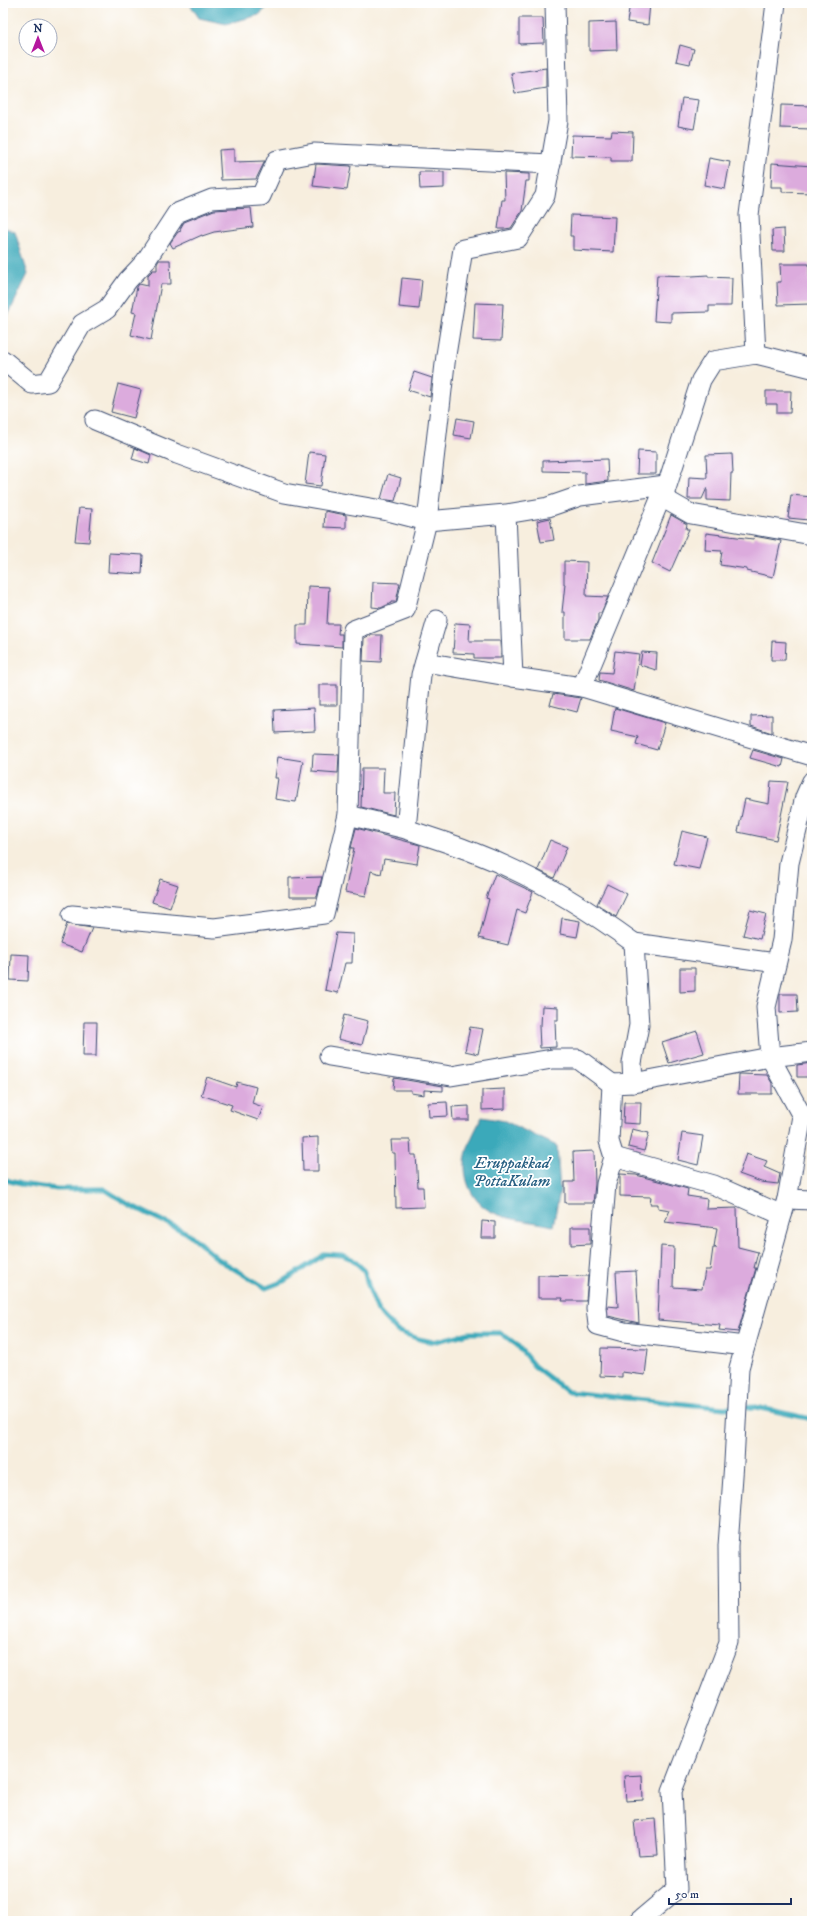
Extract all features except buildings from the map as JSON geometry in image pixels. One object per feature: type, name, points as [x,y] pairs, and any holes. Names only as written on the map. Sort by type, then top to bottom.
[{"type":"street","points":[[72,915],[214,928],[324,914],[348,815],[353,630],[405,610],[426,521],[446,355],[463,249],[518,238],[545,196],[558,121],[555,3]]},
{"type":"street","points":[[756,354],[749,215],[776,3]]},
{"type":"street","points":[[3,360],[32,384],[48,382],[82,324],[107,309],[128,280],[145,262],[176,213],[212,199],[261,196],[277,160],[314,153],[551,164]]},
{"type":"street","points":[[582,687],[666,485],[701,380],[713,361],[756,354],[812,368]]},
{"type":"street","points":[[95,420],[177,454],[284,494],[388,511],[426,521],[506,514],[548,507],[580,496],[666,485]]},
{"type":"street","points":[[666,485],[663,498],[691,514],[812,534]]},
{"type":"street","points":[[506,514],[512,677]]},
{"type":"street","points":[[406,829],[421,675],[437,620]]},
{"type":"street","points":[[425,662],[582,687],[812,756]]},
{"type":"street","points":[[639,1921],[677,1889],[672,1791],[729,1642],[728,1546],[739,1368],[785,1207],[802,1116],[770,1058],[766,1007],[782,940],[789,863],[805,797],[812,781]]},
{"type":"street","points":[[348,815],[406,829],[476,853],[542,885],[601,919],[634,943],[776,963]]},
{"type":"street","points":[[633,1083],[632,1063],[639,1024],[634,943]]},
{"type":"street","points":[[329,1056],[451,1076],[552,1059],[578,1059],[612,1084],[633,1083],[770,1058],[812,1052]]},
{"type":"street","points":[[612,1084],[610,1141],[614,1157],[606,1184],[596,1308],[598,1325],[624,1332],[745,1346]]},
{"type":"street","points":[[614,1157],[785,1207],[812,1200]]},
{"type":"water","points":[[189,3],[272,3],[259,15],[226,24],[199,18]]},
{"type":"water","points":[[3,227],[15,232],[28,274],[3,326]]},
{"type":"water","name":"Eruppakkad PottaKulam","points":[[482,1117],[505,1121],[557,1146],[560,1191],[553,1226],[513,1219],[497,1214],[482,1206],[471,1192],[466,1175],[466,1157],[471,1140]]},
{"type":"waterway","points":[[3,1179],[20,1184],[57,1189],[104,1189],[128,1204],[189,1234],[218,1259],[266,1288],[284,1281],[325,1254],[342,1255],[352,1259],[364,1270],[378,1311],[397,1331],[419,1339],[433,1342],[469,1333],[501,1333],[517,1345],[534,1366],[568,1392],[724,1408],[756,1407],[812,1419]]}]
